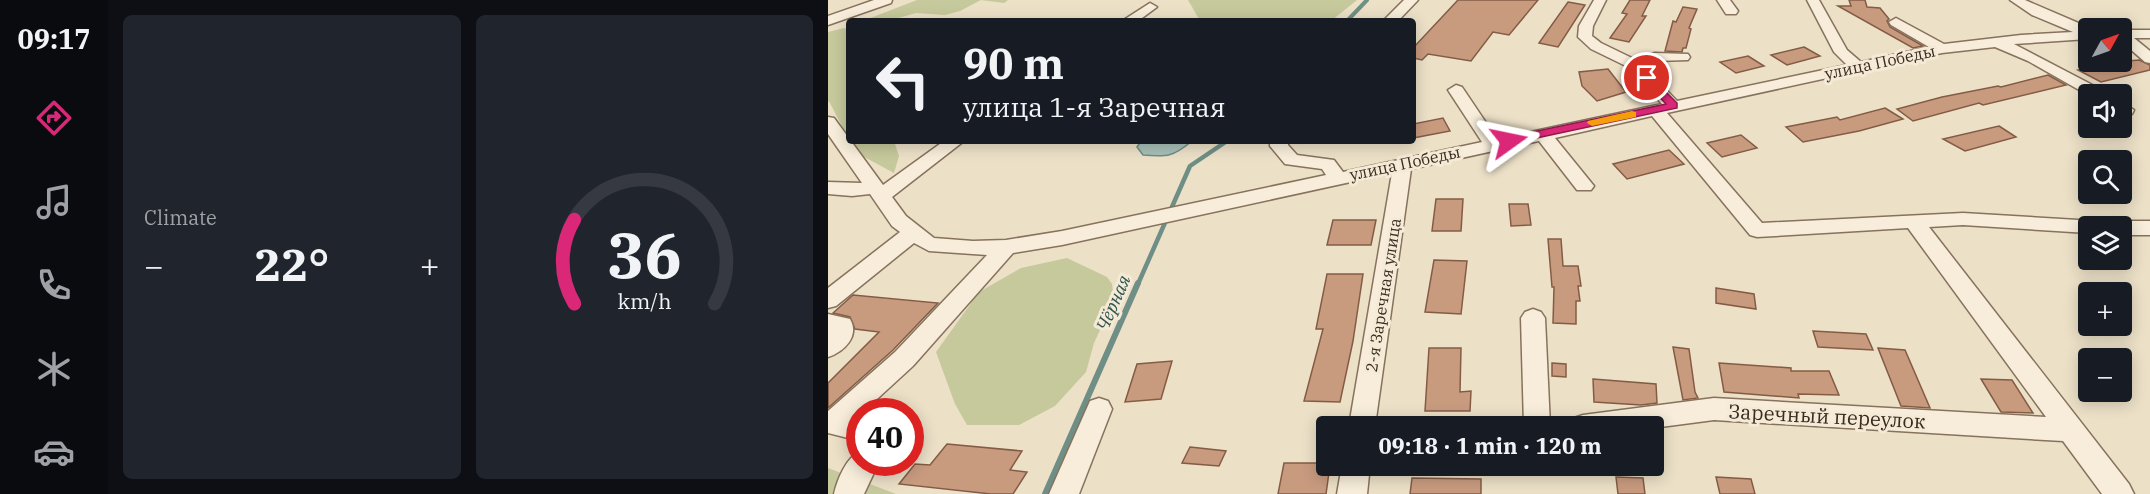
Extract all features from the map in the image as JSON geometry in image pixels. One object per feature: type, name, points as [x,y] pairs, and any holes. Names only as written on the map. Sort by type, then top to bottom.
[{"type":"street","points":[[828,21],[886,0]]},
{"type":"street","points":[[1393,18],[1412,0]]},
{"type":"street","points":[[1600,0],[1586,26],[1585,37],[1596,46],[1633,64],[1757,230],[1995,219],[2078,225]]},
{"type":"street","points":[[1813,0],[1841,52],[1857,66]]},
{"type":"street","points":[[2016,0],[2078,30]]},
{"type":"street","points":[[1134,18],[1150,7]]},
{"type":"street","points":[[1896,22],[1942,49]]},
{"type":"street","points":[[2132,34],[2150,34]]},
{"type":"street","name":"улица Победы","points":[[828,122],[899,221],[929,244],[973,248],[1006,247],[1062,238],[1942,49],[1996,41],[2078,35]]},
{"type":"street","points":[[1996,41],[2080,84]]},
{"type":"street","points":[[2132,44],[2150,60]]},
{"type":"street","points":[[1633,64],[1654,57],[1683,57]]},
{"type":"street","points":[[1456,90],[1492,144]]},
{"type":"street","points":[[1543,134],[1584,186]]},
{"type":"street","points":[[828,188],[877,192],[950,144]]},
{"type":"street","points":[[1280,144],[1292,160],[1328,164],[1338,177]]},
{"type":"street","name":"2-я Заречная улица","points":[[1364,416],[1403,163]]},
{"type":"street","points":[[1913,221],[2119,494]]},
{"type":"street","points":[[2132,229],[2148,230]]},
{"type":"street","points":[[828,300],[914,232]]},
{"type":"street","points":[[831,422],[904,359],[1006,247]]},
{"type":"street","points":[[1533,318],[1537,416]]},
{"type":"street","points":[[828,323],[842,325],[840,336],[828,348]]},
{"type":"street","points":[[1064,494],[1099,409]]},
{"type":"street","name":"Заречный переулок","points":[[1660,416],[1714,409],[2072,430]]},
{"type":"street","points":[[831,422],[846,426]]},
{"type":"street","points":[[849,494],[851,484],[856,476]]},
{"type":"street","points":[[1352,494],[1354,476]]},
{"type":"green space","points":[[917,0],[981,0],[960,11],[945,15],[916,13],[898,18],[871,18]]},
{"type":"green space","points":[[981,0],[1008,0],[1004,3]]},
{"type":"green space","points":[[1188,0],[1357,0],[1335,18],[1198,18]]},
{"type":"green space","points":[[846,29],[846,134],[828,101],[828,32]]},
{"type":"green space","points":[[851,144],[895,144],[899,156],[894,173],[855,152]]},
{"type":"green space","points":[[1067,258],[1107,277],[1112,284],[1114,300],[1094,343],[1086,372],[1055,406],[1019,425],[967,425],[955,404],[936,352],[979,292],[1021,268]]},
{"type":"green space","points":[[828,468],[896,494],[828,494]]},
{"type":"water","points":[[1139,144],[1188,144],[1169,155],[1158,156],[1143,155],[1137,147]]},
{"type":"building","points":[[1458,0],[1538,0],[1509,35],[1493,32],[1471,61],[1428,54],[1422,60],[1416,59],[1416,45]]},
{"type":"building","points":[[1630,0],[1650,0],[1642,16],[1646,16],[1629,42],[1610,38],[1627,14],[1622,13]]},
{"type":"building","points":[[1849,0],[1865,0],[1867,7],[1880,8],[1889,19],[1887,21],[1890,27],[1923,46],[1913,48],[1838,6],[1851,6]]},
{"type":"building","points":[[1568,2],[1585,5],[1558,47],[1539,43]]},
{"type":"building","points":[[1683,7],[1697,9],[1689,28],[1691,29],[1686,48],[1683,48],[1682,52],[1665,51],[1673,21],[1676,22]]},
{"type":"building","points":[[1804,47],[1820,56],[1787,65],[1771,55]]},
{"type":"building","points":[[1748,56],[1764,66],[1736,73],[1720,62]]},
{"type":"building","points":[[2139,60],[2150,65],[2150,70],[2101,82],[2082,72],[2132,72],[2132,61]]},
{"type":"building","points":[[1608,69],[1626,92],[1597,101],[1582,86],[1579,72]]},
{"type":"building","points":[[2048,75],[2066,85],[1983,105],[1979,103],[1913,121],[1897,109],[1942,97],[2001,87]]},
{"type":"building","points":[[1885,108],[1903,119],[1859,131],[1803,142],[1786,127],[1837,117],[1840,120]]},
{"type":"building","points":[[1443,118],[1450,131],[1416,137],[1416,123]]},
{"type":"building","points":[[1999,126],[2016,137],[1965,151],[1943,139]]},
{"type":"building","points":[[1741,135],[1757,148],[1722,157],[1707,143]]},
{"type":"building","points":[[1669,150],[1684,164],[1627,179],[1613,164]]},
{"type":"building","points":[[1436,199],[1463,199],[1461,231],[1432,231]]},
{"type":"building","points":[[1509,204],[1528,204],[1531,225],[1511,226]]},
{"type":"building","points":[[1333,220],[1376,220],[1371,245],[1327,245]]},
{"type":"building","points":[[1548,239],[1561,239],[1563,266],[1578,266],[1581,286],[1578,286],[1580,301],[1576,301],[1576,324],[1553,323],[1554,287],[1552,287]]},
{"type":"building","points":[[1434,260],[1467,261],[1461,314],[1425,312]]},
{"type":"building","points":[[1327,274],[1363,274],[1353,341],[1340,402],[1304,401],[1323,329],[1316,329]]},
{"type":"building","points":[[1716,288],[1754,294],[1756,309],[1716,303]]},
{"type":"building","points":[[853,295],[938,303],[893,350],[828,408],[828,383],[879,332],[855,329],[850,317],[833,313]]},
{"type":"building","points":[[1813,331],[1866,334],[1873,350],[1818,347]]},
{"type":"building","points":[[1673,347],[1689,349],[1695,392],[1698,398],[1683,400]]},
{"type":"building","points":[[1429,348],[1461,348],[1460,392],[1471,391],[1470,411],[1425,411]]},
{"type":"building","points":[[1878,348],[1905,350],[1930,408],[1901,406]]},
{"type":"building","points":[[1172,361],[1161,399],[1125,402],[1137,364]]},
{"type":"building","points":[[1552,363],[1566,364],[1566,377],[1552,376]]},
{"type":"building","points":[[1719,363],[1791,368],[1791,371],[1829,371],[1839,395],[1798,394],[1799,398],[1724,392]]},
{"type":"building","points":[[1593,379],[1656,384],[1657,403],[1641,405],[1594,402]]},
{"type":"building","points":[[1981,379],[2012,380],[2033,413],[2001,412]]},
{"type":"building","points":[[947,444],[1022,451],[1010,470],[1027,472],[1013,494],[991,494],[899,484],[905,476],[924,476],[924,465],[930,465]]},
{"type":"building","points":[[1190,447],[1226,451],[1219,466],[1182,463]]},
{"type":"building","points":[[1284,463],[1316,463],[1316,476],[1328,476],[1326,494],[1278,494]]},
{"type":"building","points":[[1616,477],[1643,478],[1645,494],[1618,494]]},
{"type":"building","points":[[1716,477],[1751,479],[1755,494],[1720,494]]},
{"type":"building","points":[[1412,478],[1481,479],[1481,494],[1410,494]]},
{"type":"waterway","name":"Чёрная","points":[[1350,18],[1367,0]]},
{"type":"waterway","name":"Чёрная","points":[[1138,284],[1190,166],[1223,144]]},
{"type":"waterway","name":"Чёрная","points":[[1045,494],[1138,283]]},
{"type":"slow traffic","points":[[1592,123],[1632,114]]},
{"type":"route","points":[[1509,141],[1673,106],[1647,78]]}]
